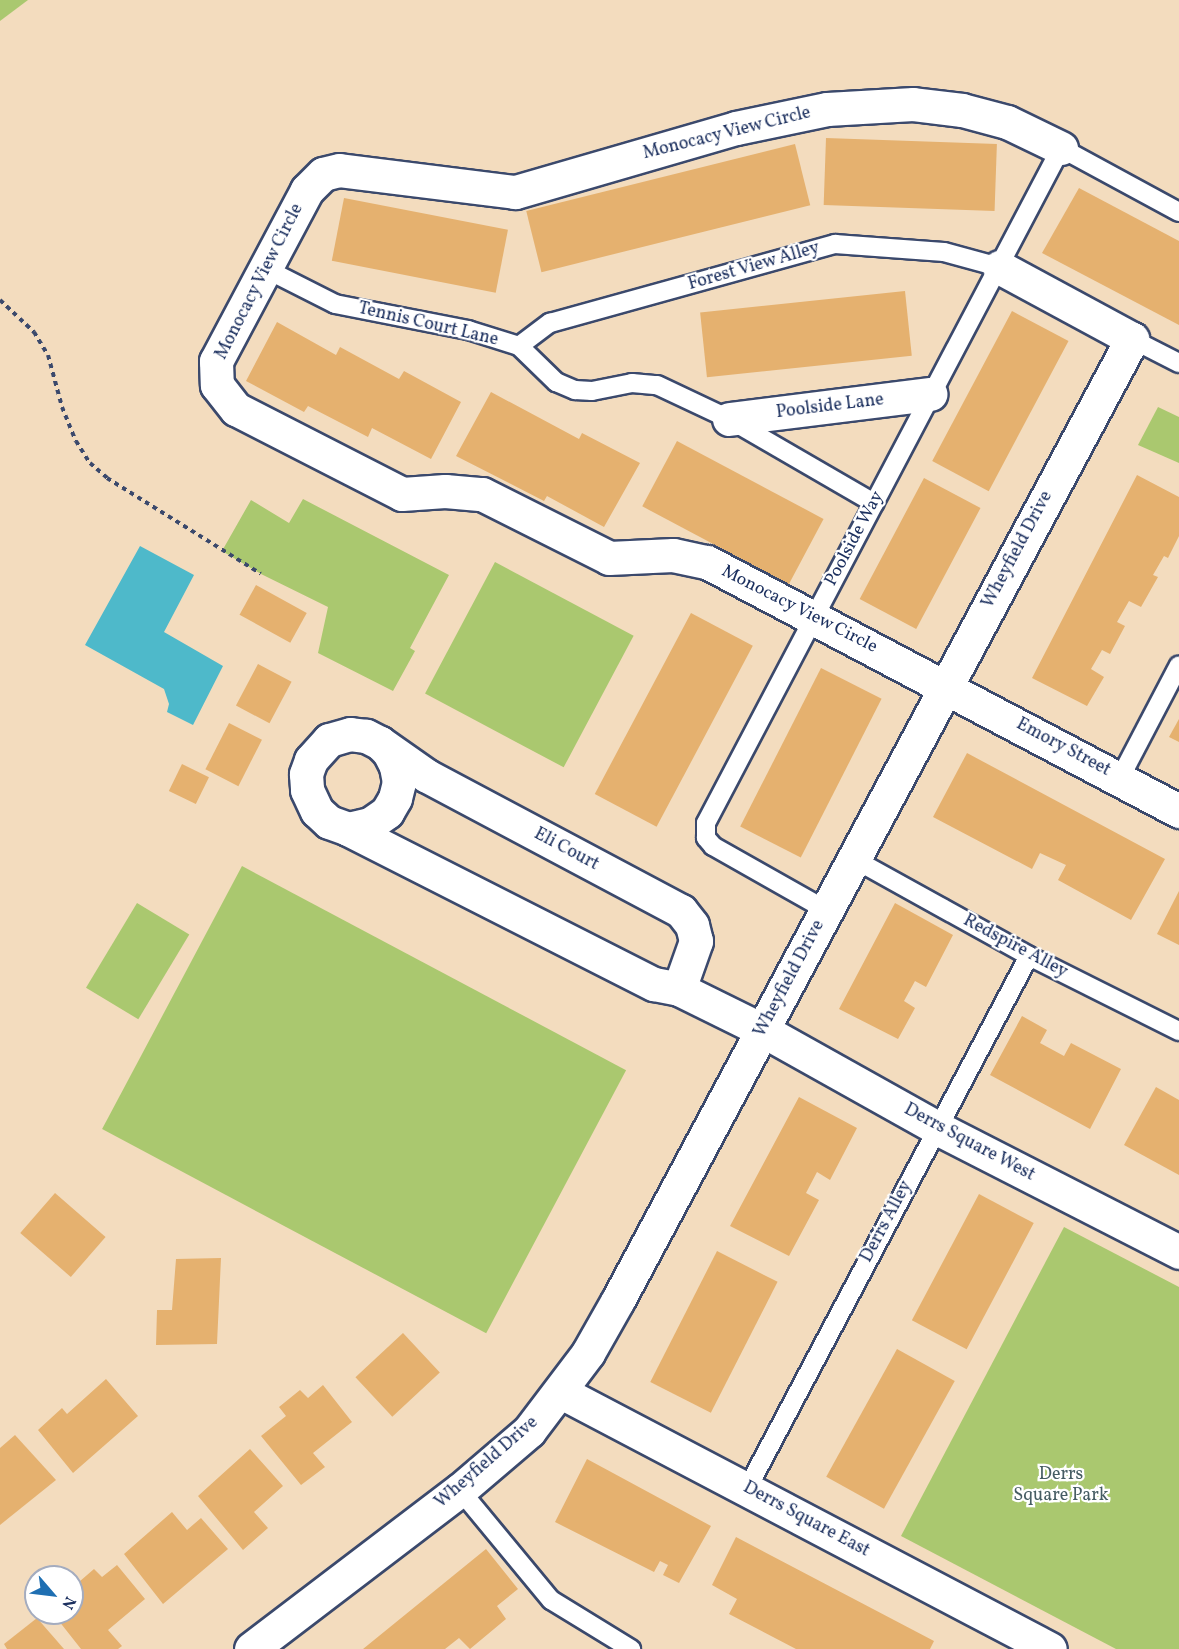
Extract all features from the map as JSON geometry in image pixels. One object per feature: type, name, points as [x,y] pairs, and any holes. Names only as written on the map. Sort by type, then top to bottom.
[{"type":"street","name":"Monocacy View Circle","points":[[946,686],[707,562],[673,555],[609,558],[482,495],[445,491],[402,494],[236,409],[217,385],[216,361],[307,190],[323,174],[339,170],[515,192],[736,128],[827,110],[914,104],[962,110],[1007,122],[1061,148]]},
{"type":"street","points":[[999,267],[1132,339]]},
{"type":"street","name":"Wheyfield Drive","points":[[260,1646],[460,1490],[529,1431],[561,1392],[588,1353],[1132,339]]},
{"type":"street","name":"Poolside Lane","points":[[729,419],[930,394]]},
{"type":"street","name":"Emory Street","points":[[946,686],[1179,811]]},
{"type":"street","name":"Eli Court","points":[[679,990],[696,941],[692,925],[681,911],[427,776],[380,743],[366,736],[350,734],[329,740],[311,760],[306,774],[307,790],[317,812],[329,822],[654,984],[679,990],[762,1030]]},
{"type":"street","points":[[348,830],[370,824],[387,812],[395,798],[399,782],[396,766],[389,752],[380,743]]},
{"type":"street","name":"Derrs Square West","points":[[762,1030],[938,1128],[1179,1252]]},
{"type":"street","name":"Derrs Square East","points":[[561,1392],[1050,1649]]},
{"type":"lane","points":[[1061,148],[1179,212]]},
{"type":"lane","name":"Poolside Way","points":[[826,910],[713,846],[706,838],[706,823],[1061,148]]},
{"type":"lane","name":"Forest View Alley","points":[[519,346],[550,323],[836,244],[944,252],[999,267]]},
{"type":"lane","name":"Tennis Court Lane","points":[[266,269],[335,304],[468,330],[519,346],[556,382],[575,390],[592,391],[632,383],[657,385],[729,419],[874,503]]},
{"type":"lane","points":[[1132,339],[1179,363]]},
{"type":"lane","points":[[1120,778],[1179,665]]},
{"type":"lane","name":"Redspire Alley","points":[[854,859],[1029,956],[1179,1031]]},
{"type":"lane","name":"Derrs Alley","points":[[747,1489],[1029,956]]},
{"type":"lane","points":[[460,1490],[552,1600],[602,1642],[631,1649]]},
{"type":"path","points":[[0,300],[34,332],[48,355],[62,407],[76,441],[90,463],[107,478],[261,574]]},
{"type":"green space","points":[[0,0],[28,0],[0,21]]},
{"type":"green space","points":[[1158,407],[1179,417],[1179,463],[1138,445]]},
{"type":"green space","points":[[303,499],[449,575],[410,648],[415,651],[393,691],[318,653],[328,607],[261,574],[222,551],[251,500],[289,523]]},
{"type":"green space","points":[[495,562],[634,636],[564,767],[425,694]]},
{"type":"green space","points":[[242,866],[626,1070],[486,1333],[102,1129]]},
{"type":"green space","points":[[137,903],[189,934],[138,1019],[86,988]]},
{"type":"green space","name":"Derrs Square Park","points":[[1064,1227],[1179,1287],[1179,1649],[1116,1649],[901,1536]]},
{"type":"water","points":[[140,546],[194,575],[164,632],[223,666],[193,725],[167,712],[169,704],[164,689],[85,645]]},
{"type":"building","points":[[826,138],[997,144],[995,211],[824,205]]},
{"type":"building","points":[[795,144],[810,205],[541,272],[526,211]]},
{"type":"building","points":[[1079,188],[1179,241],[1179,325],[1042,253]]},
{"type":"building","points":[[344,198],[508,230],[496,293],[332,261]]},
{"type":"building","points":[[905,291],[912,356],[707,377],[700,313]]},
{"type":"building","points":[[1012,311],[1069,341],[989,491],[932,461]]},
{"type":"building","points":[[277,322],[336,355],[340,347],[399,379],[404,371],[461,402],[431,459],[372,428],[368,437],[308,406],[304,412],[246,381]]},
{"type":"building","points":[[491,392],[579,439],[582,433],[640,463],[604,527],[547,496],[544,501],[456,456]]},
{"type":"building","points":[[677,441],[824,519],[789,584],[642,506]]},
{"type":"building","points":[[1137,475],[1179,497],[1179,536],[1168,558],[1164,556],[1153,575],[1158,577],[1141,607],[1129,601],[1117,622],[1125,626],[1110,654],[1102,650],[1091,669],[1104,677],[1087,706],[1032,678]]},
{"type":"building","points":[[924,478],[981,508],[916,629],[860,599]]},
{"type":"building","points":[[256,585],[307,613],[290,643],[240,615]]},
{"type":"building","points":[[691,613],[753,646],[657,827],[595,794]]},
{"type":"building","points":[[258,664],[292,682],[269,723],[236,705]]},
{"type":"building","points":[[821,668],[882,699],[801,857],[740,827]]},
{"type":"building","points":[[1179,719],[1179,742],[1169,737]]},
{"type":"building","points":[[229,723],[262,740],[238,786],[205,769]]},
{"type":"building","points":[[967,753],[1165,859],[1131,920],[1058,880],[1066,865],[1040,853],[1032,869],[933,817]]},
{"type":"building","points":[[182,764],[209,777],[196,804],[169,791]]},
{"type":"building","points":[[1179,891],[1179,945],[1157,934]]},
{"type":"building","points":[[895,903],[953,935],[926,987],[915,981],[904,1001],[915,1008],[898,1039],[839,1009]]},
{"type":"building","points":[[1022,1016],[1047,1030],[1040,1043],[1064,1056],[1071,1043],[1121,1069],[1090,1129],[990,1075]]},
{"type":"building","points":[[1156,1087],[1179,1100],[1179,1175],[1124,1145]]},
{"type":"building","points":[[799,1097],[857,1128],[830,1180],[817,1172],[806,1193],[819,1200],[789,1256],[730,1226]]},
{"type":"building","points":[[55,1193],[106,1237],[71,1277],[20,1233]]},
{"type":"building","points":[[979,1194],[1034,1223],[967,1349],[912,1320]]},
{"type":"building","points":[[717,1251],[778,1282],[711,1413],[650,1382]]},
{"type":"building","points":[[221,1258],[217,1344],[156,1345],[157,1310],[172,1310],[176,1259]]},
{"type":"building","points":[[403,1333],[440,1372],[392,1417],[355,1377]]},
{"type":"building","points":[[897,1349],[955,1381],[884,1509],[826,1477]]},
{"type":"building","points":[[106,1379],[138,1416],[73,1473],[38,1430],[62,1408],[67,1414]]},
{"type":"building","points":[[323,1385],[352,1422],[313,1453],[325,1467],[301,1485],[261,1436],[286,1416],[279,1407],[300,1390],[308,1398]]},
{"type":"building","points":[[15,1435],[56,1480],[0,1525],[0,1448]]},
{"type":"building","points":[[250,1449],[283,1486],[254,1512],[268,1528],[243,1550],[198,1496]]},
{"type":"building","points":[[587,1459],[711,1526],[679,1583],[663,1575],[668,1565],[660,1561],[654,1572],[555,1522]]},
{"type":"building","points":[[172,1512],[187,1530],[201,1518],[228,1549],[163,1604],[124,1554]]},
{"type":"building","points":[[736,1537],[934,1641],[930,1649],[796,1649],[729,1614],[737,1599],[712,1585]]},
{"type":"building","points":[[486,1549],[518,1589],[497,1606],[506,1619],[470,1649],[459,1638],[445,1649],[363,1649]]},
{"type":"building","points":[[117,1565],[145,1599],[108,1630],[122,1646],[118,1649],[81,1649],[62,1625],[84,1625],[84,1578],[94,1569],[102,1577]]},
{"type":"building","points":[[28,1625],[43,1625],[64,1649],[7,1649],[4,1644]]}]
